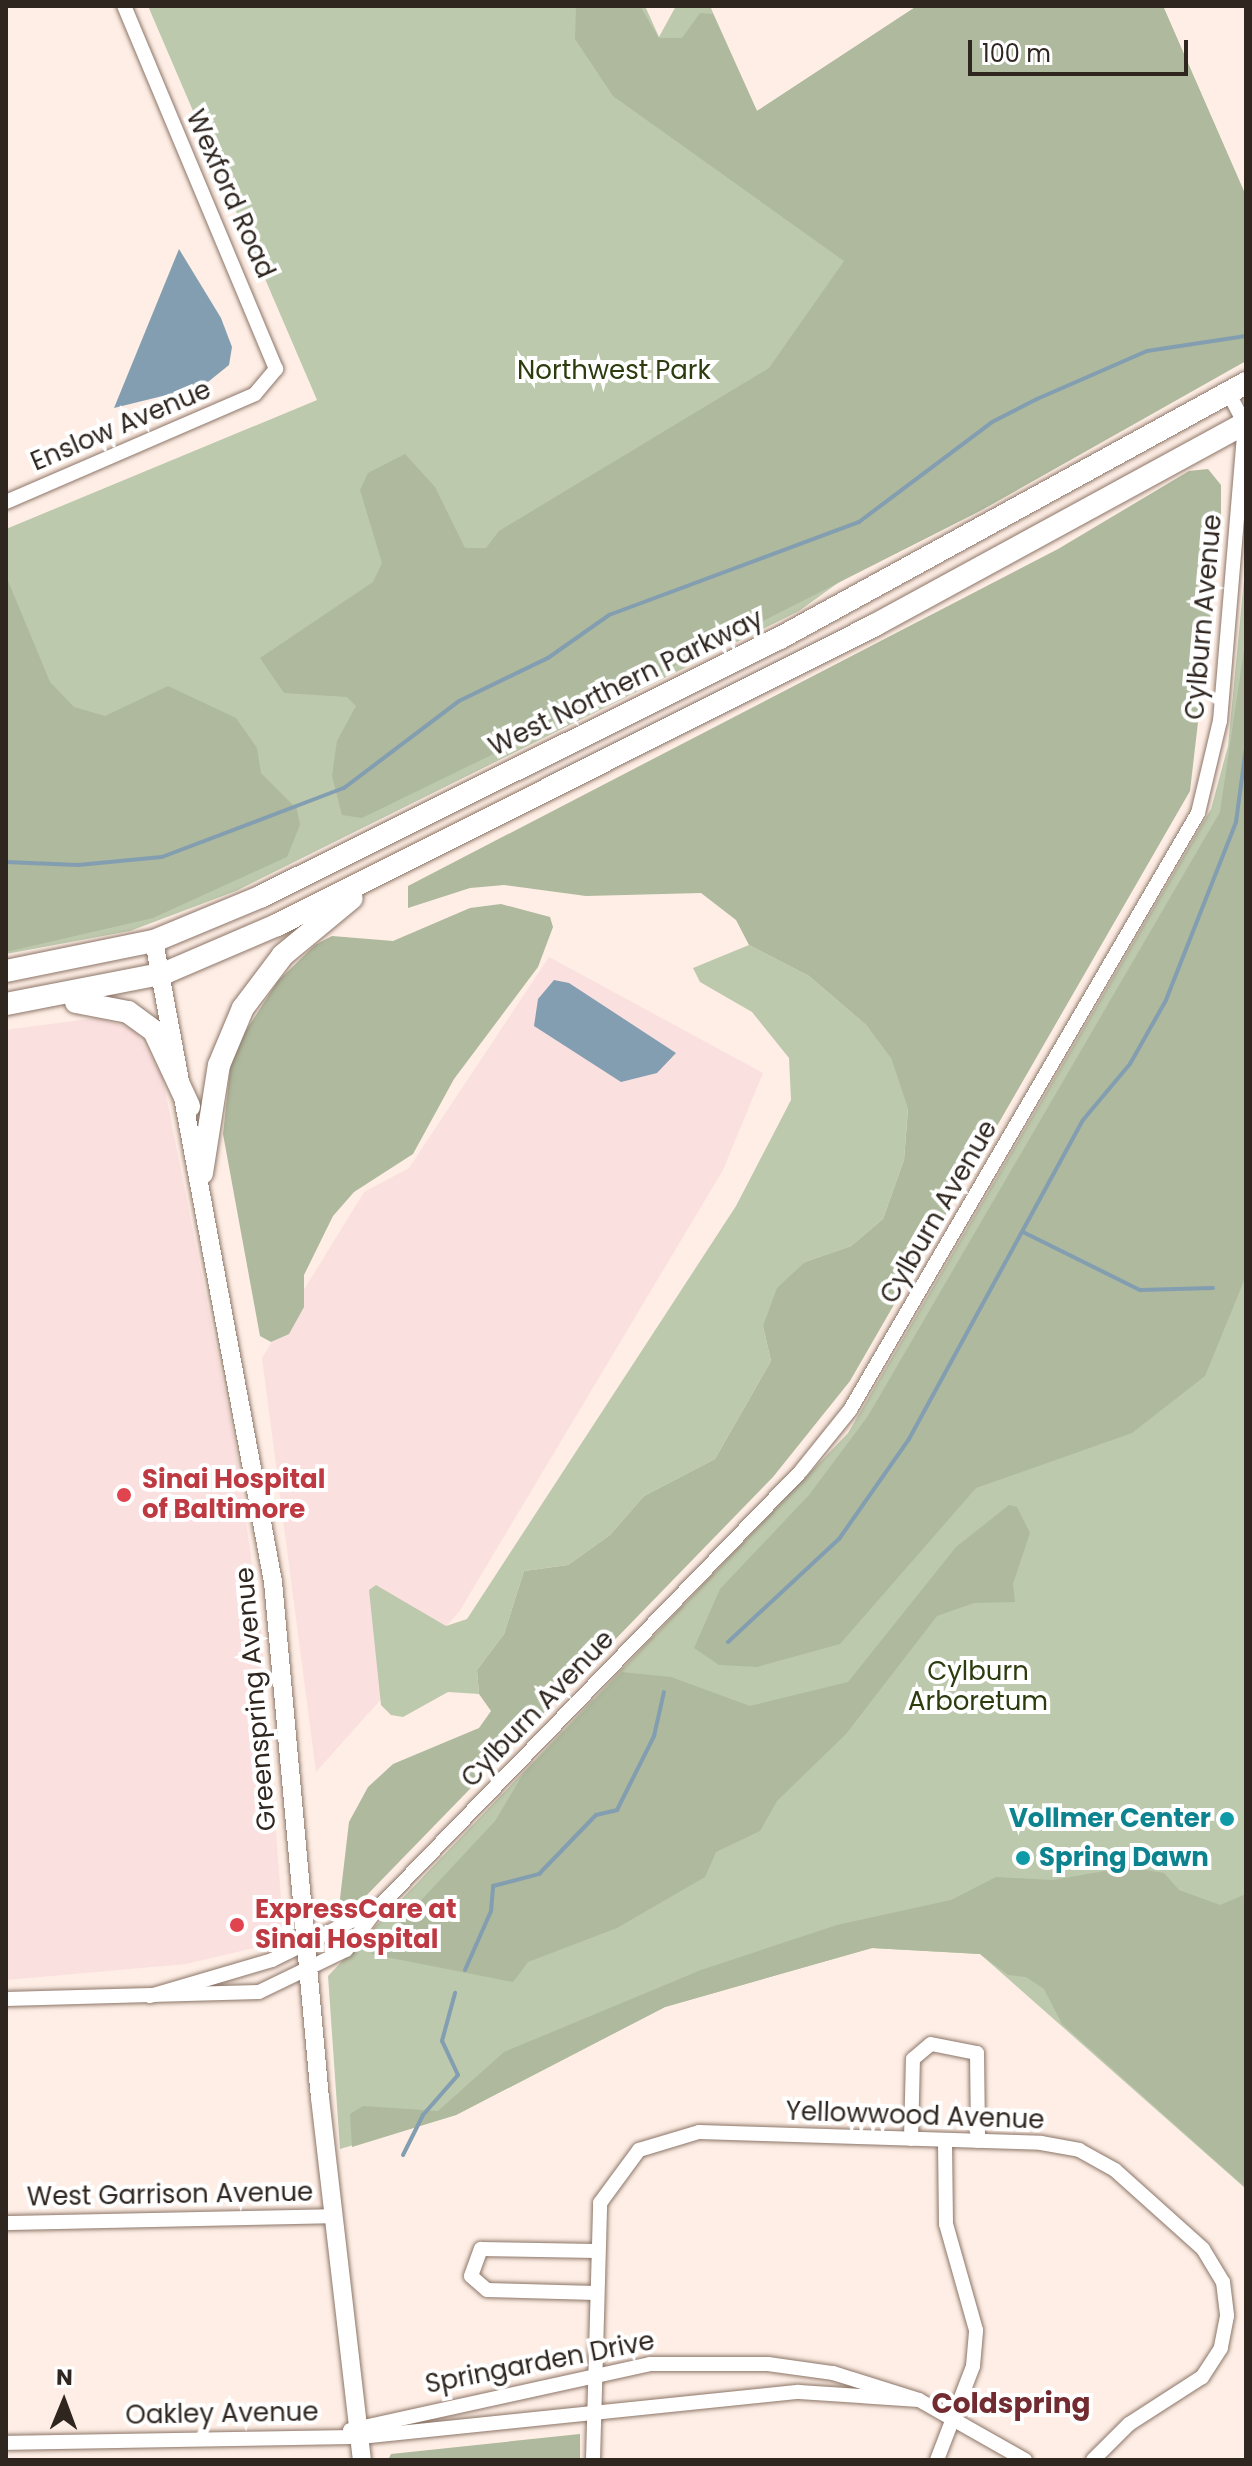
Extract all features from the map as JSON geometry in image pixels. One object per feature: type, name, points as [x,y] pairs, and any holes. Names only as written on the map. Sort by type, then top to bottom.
[{"type":"main road","name":"West Northern Parkway","points":[[6,971],[154,941],[262,896],[780,638],[1238,388]]},
{"type":"main road","points":[[6,1004],[55,1000],[165,973],[389,869],[861,632],[1246,423]]},
{"type":"main road","points":[[202,1173],[219,1065],[243,1008],[283,955],[389,869]]},
{"type":"main road","name":"Greenspring Avenue","points":[[154,941],[165,973],[273,1582],[305,1946],[335,2216],[354,2432],[362,2460]]},
{"type":"main road","points":[[55,1000],[140,1020],[166,1049],[189,1106]]},
{"type":"street","name":"Wexford Road","points":[[124,6],[271,344],[273,379],[255,394]]},
{"type":"street","points":[[1238,388],[1246,423]]},
{"type":"street","name":"Enslow Avenue","points":[[6,502],[255,394]]},
{"type":"street","name":"Cylburn Avenue","points":[[6,1999],[230,1997],[308,1973],[362,1936],[378,1908],[801,1471],[871,1375],[1198,813],[1220,721],[1246,423]]},
{"type":"street","name":"Cylburn Avenue","points":[[150,1996],[305,1946],[378,1908]]},
{"type":"street","points":[[911,2139],[913,2059],[931,2044],[977,2053],[978,2141]]},
{"type":"street","name":"Yellowwood Avenue","points":[[593,2460],[596,2251],[607,2186],[630,2157],[662,2138],[699,2132],[1062,2146],[1095,2157],[1188,2234],[1223,2282],[1226,2332],[1215,2360],[1093,2460]]},
{"type":"street","points":[[937,2460],[955,2416],[976,2330],[946,2224],[945,2140]]},
{"type":"street","name":"West Garrison Avenue","points":[[6,2223],[335,2216]]},
{"type":"street","points":[[596,2251],[481,2249],[471,2276],[487,2290],[596,2293]]},
{"type":"street","name":"Springarden Drive","points":[[354,2432],[594,2374],[670,2362],[768,2364],[867,2381],[919,2400],[955,2416],[1025,2460]]},
{"type":"street","name":"Springarden Drive","points":[[354,2432],[594,2415],[799,2392],[919,2400]]},
{"type":"street","name":"Oakley Avenue","points":[[6,2443],[354,2432]]},
{"type":"shaded area","name":"Sinai Hospital of Baltimore","points":[[549,957],[763,1073],[723,1170],[459,1612],[316,1772],[262,1358],[364,1192],[409,1168]]},
{"type":"shaded area","name":"Sinai Hospital of Baltimore","points":[[96,1018],[134,1029],[162,1075],[236,1449],[261,1631],[283,1926],[267,1945],[186,1964],[6,1980],[6,1030]]},
{"type":"green space","name":"Northwest Park","points":[[148,6],[645,6],[659,37],[676,6],[710,6],[757,111],[917,6],[1163,6],[1246,196],[906,534],[799,611],[236,891],[130,931],[6,954],[6,529],[317,400]]},
{"type":"green space","points":[[576,6],[640,6],[659,38],[682,38],[700,13],[713,14],[757,111],[917,6],[1163,6],[1246,196],[1246,361],[982,510],[676,665],[362,818],[342,815],[332,776],[337,741],[356,706],[347,697],[284,693],[260,658],[373,582],[382,563],[360,490],[368,473],[405,454],[435,487],[465,548],[486,548],[499,531],[769,368],[844,261],[613,96],[575,39]]},
{"type":"green space","points":[[1208,469],[1221,485],[1221,524],[1190,791],[850,1381],[773,1477],[364,1898],[339,1907],[349,1822],[368,1787],[393,1764],[479,1728],[491,1711],[479,1694],[477,1670],[504,1634],[524,1571],[568,1565],[610,1535],[644,1496],[715,1459],[771,1361],[763,1326],[777,1288],[805,1262],[851,1246],[883,1219],[904,1160],[908,1109],[891,1058],[866,1025],[809,976],[749,945],[736,920],[701,893],[586,896],[504,885],[470,888],[408,908],[408,886],[1058,549],[1189,471]]},
{"type":"green space","name":"Cylburn Arboretum","points":[[1246,559],[1246,2189],[980,1954],[872,1948],[665,2007],[456,2115],[340,2149],[328,1976],[848,1433],[1211,809],[1228,746]]},
{"type":"green space","points":[[6,576],[50,682],[74,707],[105,716],[168,686],[236,718],[257,748],[261,773],[297,809],[300,825],[287,857],[153,918],[6,952]]},
{"type":"green space","points":[[1246,636],[1246,1276],[1205,1376],[1132,1433],[976,1488],[840,1644],[757,1667],[719,1665],[694,1648],[720,1589],[809,1495],[868,1416],[1220,812]]},
{"type":"green space","points":[[501,904],[550,917],[553,927],[538,967],[454,1079],[413,1154],[354,1192],[333,1216],[304,1275],[304,1307],[289,1334],[271,1342],[260,1336],[223,1134],[232,1052],[278,981],[315,945],[332,936],[393,941],[470,908]]},
{"type":"green space","points":[[749,945],[809,976],[866,1025],[891,1057],[908,1108],[904,1160],[883,1219],[851,1246],[805,1262],[763,1326],[771,1361],[715,1459],[644,1496],[610,1535],[568,1565],[524,1571],[504,1634],[477,1670],[479,1694],[448,1692],[403,1717],[391,1715],[381,1705],[369,1590],[376,1585],[446,1626],[467,1619],[736,1206],[791,1100],[789,1058],[752,1012],[700,982],[693,968]]},
{"type":"green space","points":[[1009,1505],[1017,1507],[1030,1533],[1013,1584],[1015,1602],[974,1603],[937,1616],[846,1734],[777,1801],[760,1831],[716,1852],[705,1877],[617,1928],[528,1962],[513,1982],[371,1954],[495,1821],[523,1774],[622,1672],[671,1677],[750,1706],[848,1682],[956,1547]]},
{"type":"green space","points":[[1128,1867],[1164,1873],[1179,1890],[1220,1905],[1246,1894],[1246,2188],[1062,2024],[1044,1989],[1026,1977],[1008,1975],[980,1954],[872,1948],[665,2007],[456,2115],[352,2147],[350,2114],[363,2106],[438,2111],[504,2052],[701,1970],[837,1925],[951,1900],[996,1877],[1053,1880]]},
{"type":"green space","points":[[580,2434],[580,2460],[388,2460],[391,2454]]},
{"type":"water","points":[[179,249],[221,318],[232,347],[229,365],[203,386],[114,408]]},
{"type":"water","points":[[554,980],[569,983],[676,1053],[657,1073],[621,1082],[534,1026],[538,999]]},
{"type":"waterway","points":[[6,862],[78,865],[162,857],[344,788],[459,701],[548,658],[609,615],[859,522],[992,422],[1037,399],[1147,351],[1246,336]]},
{"type":"waterway","points":[[728,1642],[839,1539],[909,1439],[1083,1120],[1130,1064],[1166,1000],[1236,822],[1246,748]]},
{"type":"waterway","points":[[1023,1232],[1140,1290],[1213,1288]]},
{"type":"waterway","points":[[465,1970],[491,1911],[493,1886],[539,1874],[596,1815],[617,1810],[654,1736],[664,1692]]},
{"type":"waterway","points":[[403,2155],[423,2115],[458,2075],[442,2041],[455,1993]]},
{"type":"place","name":"Sinai Hospital of Baltimore","points":[[124,1495]]},
{"type":"place","name":"Vollmer Center","points":[[1227,1819]]},
{"type":"place","name":"Spring Dawn","points":[[1023,1858]]},
{"type":"place","name":"ExpressCare at Sinai Hospital","points":[[237,1925]]},
{"type":"district","name":"Coldspring","points":[[1011,2404]]}]
